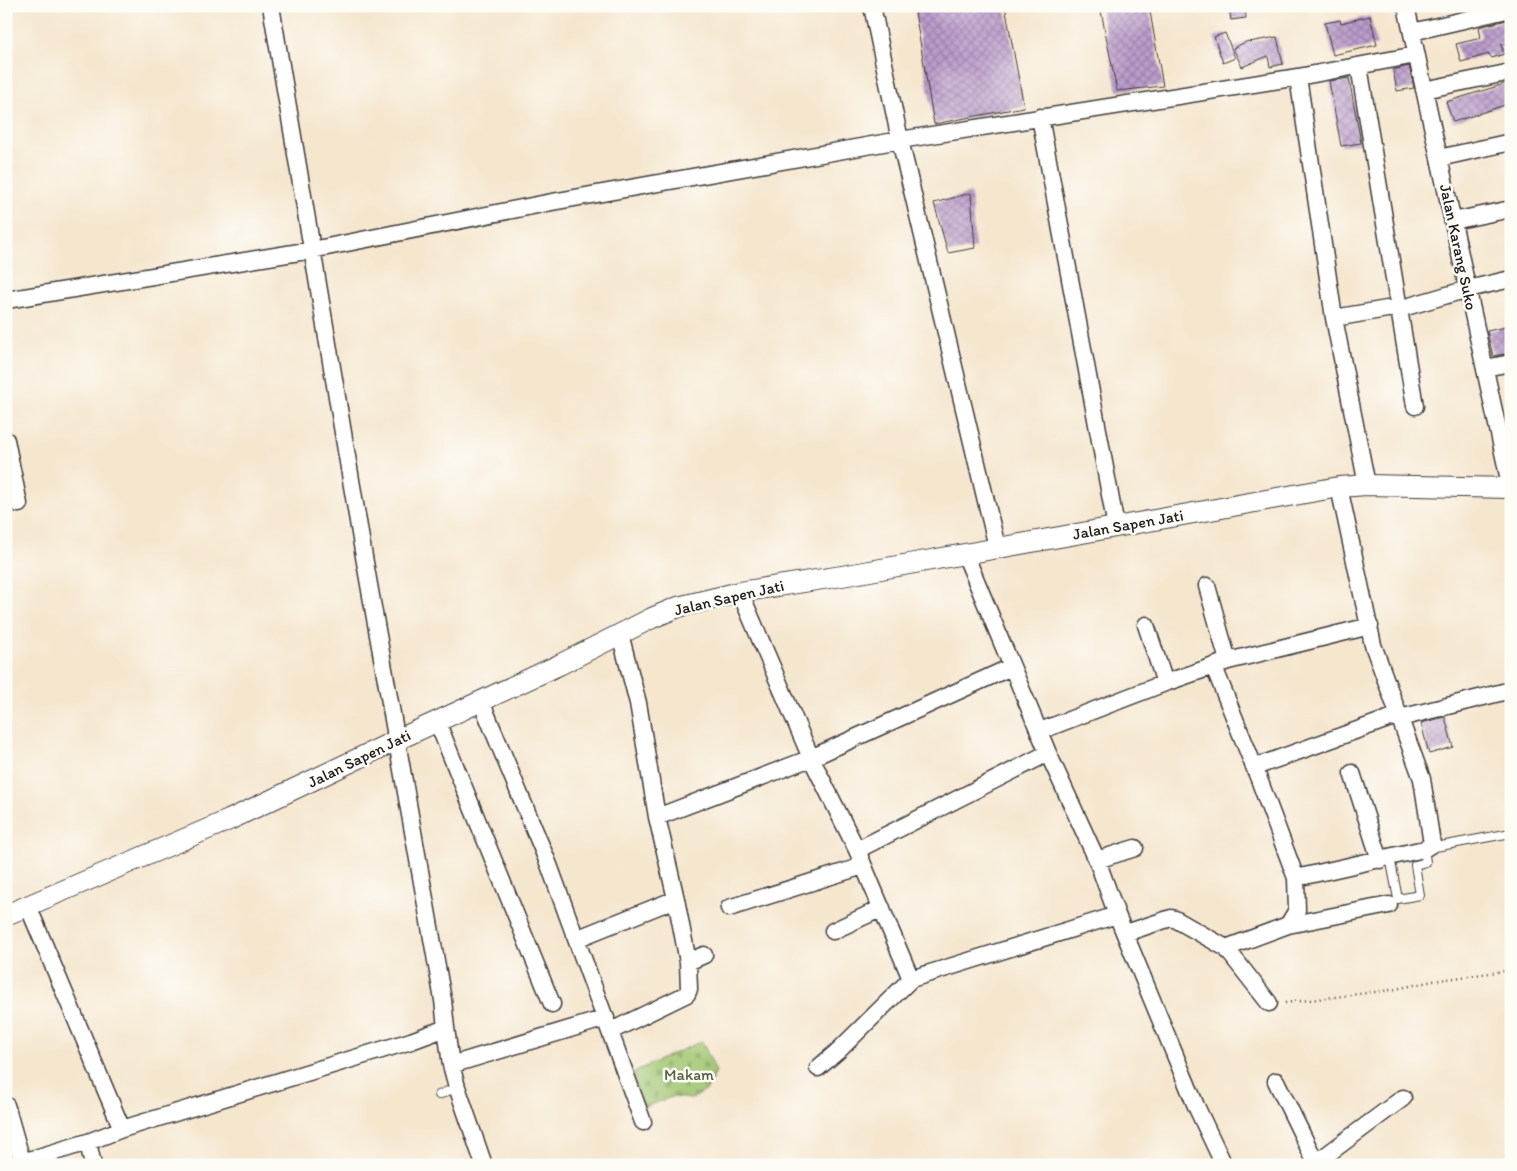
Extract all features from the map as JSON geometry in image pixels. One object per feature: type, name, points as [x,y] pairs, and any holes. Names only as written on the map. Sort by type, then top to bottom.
[{"type":"street","points":[[271,6],[451,1065],[457,1088],[484,1165]]},
{"type":"street","points":[[872,6],[900,140],[997,547]]},
{"type":"street","name":"Jalan Karang Suko","points":[[1406,6],[1511,488]]},
{"type":"street","points":[[1412,32],[1511,9]]},
{"type":"street","points":[[6,300],[312,250],[552,202],[900,140],[1298,77],[1416,55]]},
{"type":"street","points":[[1359,66],[1415,406]]},
{"type":"street","points":[[1424,90],[1511,72]]},
{"type":"street","points":[[1298,77],[1334,318],[1367,485]]},
{"type":"street","points":[[1040,117],[1116,527]]},
{"type":"street","points":[[1439,158],[1511,142]]},
{"type":"street","points":[[1453,221],[1511,208]]},
{"type":"street","points":[[1334,318],[1387,309],[1399,309],[1511,279]]},
{"type":"street","points":[[1485,368],[1511,363]]},
{"type":"street","points":[[6,440],[19,504]]},
{"type":"street","name":"Jalan Sapen Jati","points":[[6,915],[229,820],[678,607],[740,592],[1339,487],[1367,485],[1511,488]]},
{"type":"street","points":[[1296,878],[1426,849],[1432,844],[1422,778],[1373,645],[1339,487]]},
{"type":"street","points":[[965,554],[1048,753],[1097,860],[1117,915],[1200,1114],[1224,1165]]},
{"type":"street","points":[[1207,586],[1221,664],[1255,768],[1296,878],[1297,910],[1288,925]]},
{"type":"street","points":[[740,592],[811,758],[857,850],[911,979]]},
{"type":"street","points":[[1146,625],[1165,683]]},
{"type":"street","points":[[1040,731],[1165,683],[1221,664],[1370,626]]},
{"type":"street","points":[[451,1065],[608,1024],[687,994],[689,989],[688,962],[657,817],[638,703],[620,634]]},
{"type":"street","points":[[657,817],[811,758],[1011,667]]},
{"type":"street","points":[[1255,768],[1399,716],[1511,690]]},
{"type":"street","points":[[481,701],[549,865],[644,1122]]},
{"type":"street","points":[[437,721],[552,1004]]},
{"type":"street","points":[[857,850],[1048,753]]},
{"type":"street","points":[[1352,773],[1385,858]]},
{"type":"street","points":[[1097,860],[1135,848]]},
{"type":"street","points":[[729,908],[863,866]]},
{"type":"street","points":[[576,939],[676,899]]},
{"type":"street","points":[[1226,948],[1288,925],[1389,905]]},
{"type":"street","points":[[28,906],[122,1129]]},
{"type":"street","points":[[833,931],[882,908]]},
{"type":"street","points":[[818,1068],[838,1051],[911,979],[1117,915]]},
{"type":"street","points":[[1126,933],[1173,918],[1226,948],[1269,1003]]},
{"type":"street","points":[[688,962],[704,955]]},
{"type":"street","points":[[6,1105],[17,1163],[411,1041],[446,1028]]},
{"type":"street","points":[[1276,1081],[1320,1163],[1403,1098]]},
{"type":"street","points":[[88,1142],[93,1165]]},
{"type":"lane","points":[[1385,858],[1398,899],[1420,894],[1415,865],[1426,862],[1426,849],[1511,833]]},
{"type":"lane","points":[[439,1095],[457,1088]]},
{"type":"path","points":[[1269,1003],[1275,1005],[1391,990],[1511,970]]},
{"type":"green space","name":"Makam","points":[[702,1041],[716,1072],[707,1090],[692,1099],[672,1097],[644,1107],[631,1073]]},
{"type":"building","points":[[914,6],[1005,6],[1024,107],[934,124]]},
{"type":"building","points":[[1100,6],[1149,6],[1163,86],[1117,91]]},
{"type":"building","points":[[1229,6],[1245,6],[1246,18],[1231,20]]},
{"type":"building","points":[[1370,16],[1377,45],[1333,55],[1325,23],[1340,20],[1341,23]]},
{"type":"building","points":[[1511,19],[1511,42],[1501,45],[1504,54],[1492,58],[1489,54],[1461,62],[1456,44],[1481,38],[1479,27]]},
{"type":"building","points":[[1225,33],[1235,58],[1223,63],[1214,37]]},
{"type":"building","points":[[1277,37],[1283,64],[1270,67],[1268,56],[1242,67],[1233,48],[1248,41]]},
{"type":"building","points":[[1409,66],[1414,88],[1397,91],[1393,70]]},
{"type":"building","points":[[1349,78],[1361,143],[1341,146],[1329,81]]},
{"type":"building","points":[[1511,82],[1511,103],[1453,122],[1446,102]]},
{"type":"building","points":[[971,193],[975,248],[948,253],[934,203]]},
{"type":"building","points":[[1511,326],[1511,353],[1493,356],[1487,331]]},
{"type":"building","points":[[1445,717],[1453,747],[1429,754],[1421,723]]}]
